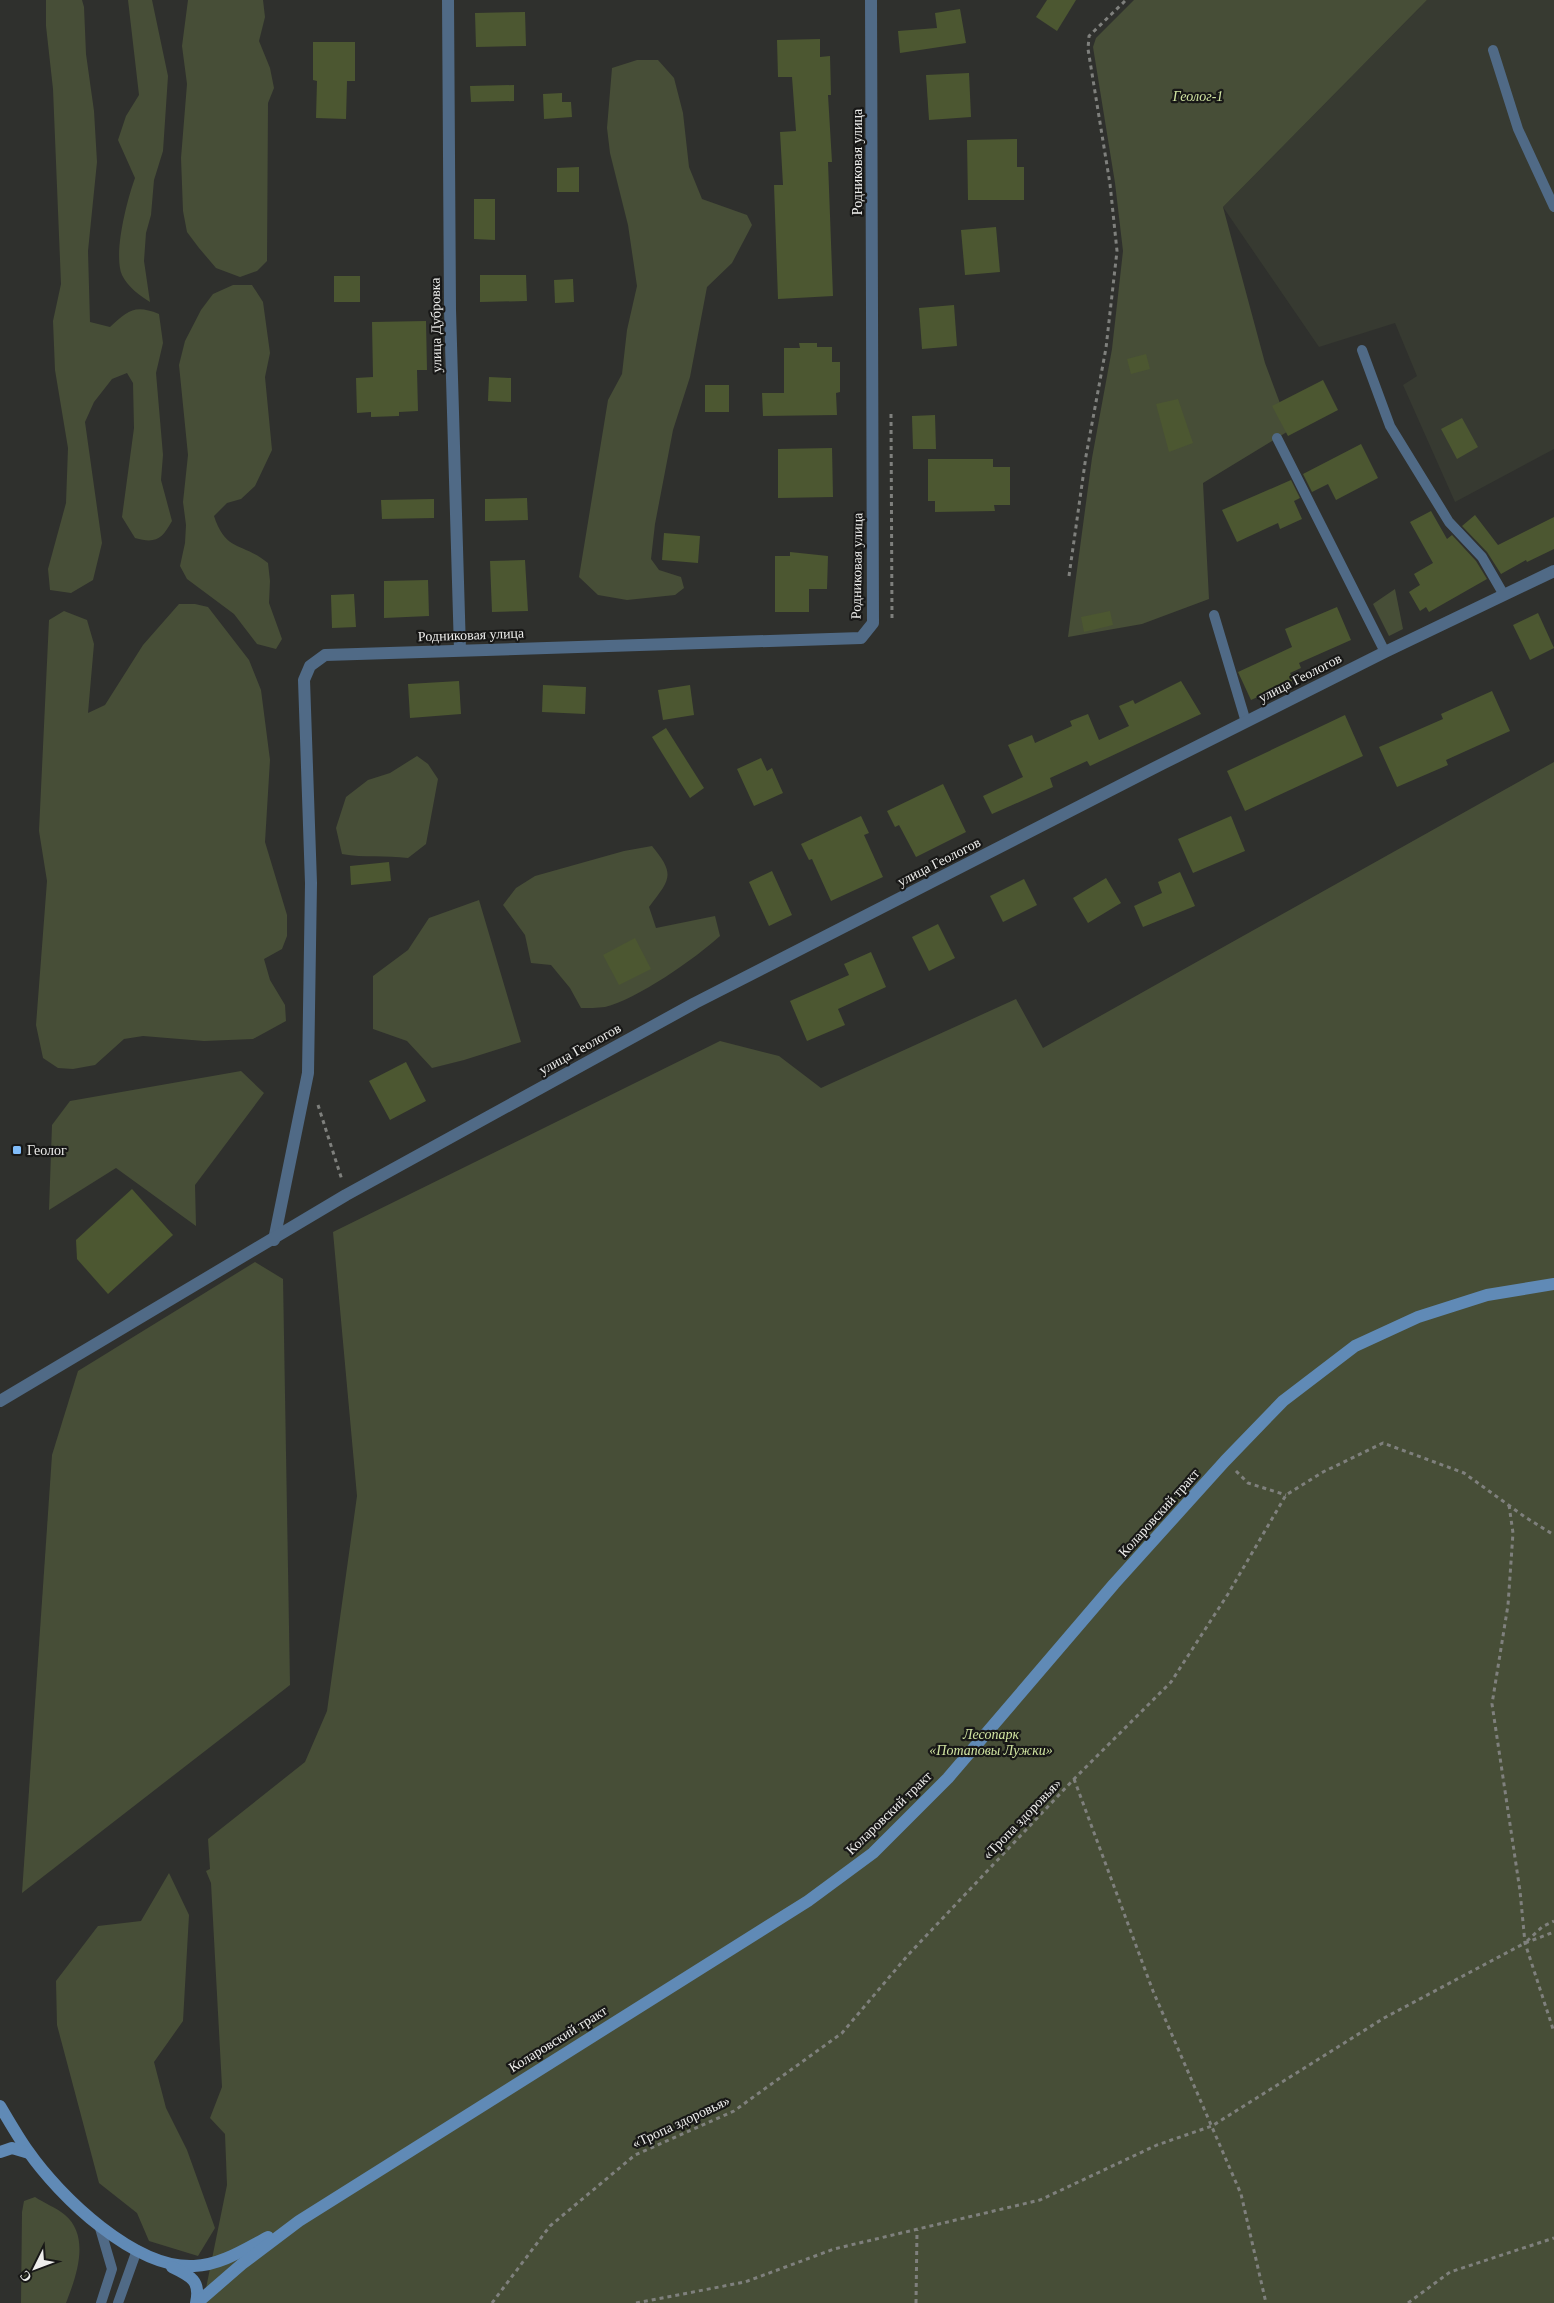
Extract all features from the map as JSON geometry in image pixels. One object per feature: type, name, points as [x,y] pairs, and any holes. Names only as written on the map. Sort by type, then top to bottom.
[{"type":"street","name":"улица Дубровка","points":[[448,0],[450,310],[460,650]]},
{"type":"street","name":"Родниковая улица","points":[[274,1240],[308,1073],[311,883],[304,691],[307,671],[315,662],[325,655],[860,638],[873,624],[871,0]]},
{"type":"street","name":"улица Геологов","points":[[0,1401],[274,1240],[346,1195],[695,1003],[1385,652],[1554,571]]},
{"type":"street","name":"Коларовский тракт","points":[[299,2221],[470,2111],[808,1901],[873,1853],[948,1778],[1114,1584],[1225,1461],[1283,1401],[1355,1346],[1418,1317],[1487,1295],[1554,1284]]},
{"type":"street","points":[[0,2106],[29,2152],[100,2228],[137,2250],[186,2274],[195,2282],[199,2291],[196,2303]]},
{"type":"street","points":[[0,2152],[12,2148],[29,2152]]},
{"type":"street","points":[[164,2262],[194,2266],[222,2261],[299,2221]]},
{"type":"street","points":[[196,2303],[242,2264],[299,2221]]},
{"type":"lane","points":[[1493,50],[1518,129],[1554,207]]},
{"type":"lane","points":[[1362,350],[1390,426],[1449,522],[1482,557],[1504,595]]},
{"type":"lane","points":[[1278,438],[1385,652]]},
{"type":"lane","points":[[1214,615],[1246,722]]},
{"type":"lane","points":[[100,2228],[112,2269],[101,2303]]},
{"type":"lane","points":[[118,2303],[137,2250]]},
{"type":"path","points":[[1069,576],[1086,456],[1106,348],[1117,251],[1110,184],[1088,49],[1089,36],[1126,0]]},
{"type":"path","points":[[891,414],[892,619]]},
{"type":"path","points":[[317,1101],[346,1195]]},
{"type":"path","name":"«Тропа здоровья»","points":[[492,2303],[550,2226],[635,2155],[734,2111],[842,2032],[908,1955],[1074,1779],[1171,1682],[1228,1594],[1286,1495],[1323,1472],[1383,1443],[1464,1473],[1554,1535]]},
{"type":"path","points":[[1225,1461],[1248,1483],[1286,1495]]},
{"type":"path","points":[[1509,1505],[1513,1533],[1509,1587],[1492,1704],[1518,1881],[1525,1943],[1554,2032]]},
{"type":"path","points":[[1074,1779],[1154,1991],[1241,2194],[1266,2303]]},
{"type":"path","points":[[1525,1943],[1542,1927],[1554,1921]]},
{"type":"path","points":[[636,2303],[745,2282],[834,2249],[1040,2200],[1157,2145],[1212,2126],[1384,2018],[1525,1943],[1554,1932]]},
{"type":"path","points":[[916,2303],[917,2230]]},
{"type":"path","points":[[1408,2303],[1450,2272],[1554,2238]]},
{"type":"shaded area","points":[[1427,0],[1554,0],[1554,449],[1455,502],[1403,385],[1417,376],[1395,323],[1319,347],[1223,207]]},
{"type":"green space","points":[[46,0],[82,0],[84,7],[86,54],[94,111],[97,162],[88,251],[90,322],[110,327],[132,311],[143,310],[159,314],[163,343],[156,373],[163,455],[161,480],[172,521],[165,532],[158,538],[142,540],[135,538],[122,517],[134,428],[133,383],[127,373],[112,379],[94,402],[85,422],[102,543],[93,580],[71,593],[50,590],[48,569],[66,503],[68,448],[55,370],[53,321],[61,284],[53,89],[46,26]]},
{"type":"green space","points":[[128,0],[152,0],[168,76],[163,151],[154,180],[151,215],[146,233],[144,261],[150,302],[127,283],[122,275],[119,254],[122,227],[135,178],[118,140],[126,116],[139,95]]},
{"type":"green space","points":[[188,0],[263,0],[265,17],[259,41],[270,68],[274,88],[268,103],[267,261],[257,271],[240,277],[216,268],[187,232],[183,211],[181,158],[187,84],[182,46]]},
{"type":"green space","name":"Геолог-1","points":[[1134,0],[1427,0],[1223,207],[1265,363],[1290,430],[1203,483],[1209,599],[1142,624],[1068,637],[1092,458],[1112,349],[1123,251],[1115,183],[1093,47],[1096,38]]},
{"type":"green space","points":[[637,60],[658,60],[674,78],[683,113],[689,167],[702,199],[747,215],[752,225],[732,263],[707,287],[690,377],[673,430],[655,524],[651,559],[659,570],[681,577],[684,588],[675,595],[627,600],[598,595],[579,577],[608,400],[622,374],[627,330],[637,286],[628,225],[610,153],[607,128],[612,68]]},
{"type":"green space","points":[[233,285],[252,285],[263,302],[270,353],[265,377],[272,450],[255,486],[241,499],[227,503],[214,516],[219,528],[230,542],[259,556],[268,563],[270,581],[269,603],[282,639],[276,649],[257,644],[234,614],[187,579],[180,566],[185,543],[186,525],[183,502],[188,455],[179,365],[185,341],[201,310],[213,294]]},
{"type":"green space","points":[[1395,589],[1403,629],[1389,636],[1373,604]]},
{"type":"green space","points":[[179,604],[195,604],[208,607],[249,660],[261,690],[270,760],[265,842],[287,915],[287,936],[282,949],[264,959],[270,980],[285,1005],[286,1021],[253,1039],[204,1041],[143,1036],[124,1039],[95,1065],[73,1069],[58,1068],[43,1058],[36,1025],[47,881],[39,831],[49,620],[64,611],[87,620],[94,644],[88,713],[105,705],[143,645]]},
{"type":"green space","points":[[417,756],[428,764],[438,779],[426,844],[408,858],[342,854],[336,828],[346,797],[368,780],[390,773]]},
{"type":"green space","name":"Лесопарк «Потаповы Лужки»","points":[[1554,762],[1554,2303],[203,2303],[227,2185],[225,2134],[210,2118],[222,2087],[211,1883],[206,1871],[210,1869],[208,1839],[305,1762],[327,1711],[357,1496],[333,1232],[720,1041],[779,1056],[821,1088],[1016,999],[1043,1048]]},
{"type":"green space","points":[[652,846],[665,864],[667,871],[666,883],[649,907],[656,928],[715,916],[720,936],[681,966],[633,996],[605,1007],[581,1008],[570,988],[551,965],[531,963],[525,935],[503,905],[516,888],[535,876],[624,851]]},
{"type":"green space","points":[[479,900],[521,1042],[432,1068],[407,1041],[373,1029],[373,976],[408,950],[429,918]]},
{"type":"green space","points":[[241,1071],[264,1093],[195,1185],[196,1226],[116,1168],[49,1210],[52,1125],[70,1101]]},
{"type":"green space","points":[[255,1262],[283,1279],[290,1685],[22,1893],[52,1455],[78,1371]]},
{"type":"green space","points":[[169,1873],[189,1915],[183,2021],[154,2062],[166,2108],[187,2150],[215,2228],[198,2256],[149,2241],[137,2213],[99,2183],[57,2025],[56,1981],[98,1926],[141,1921]]},
{"type":"green space","points":[[35,2197],[65,2215],[73,2224],[78,2234],[79,2257],[77,2270],[66,2303],[21,2303],[22,2212],[24,2201]]},
{"type":"building","points":[[1047,0],[1076,0],[1057,31],[1036,17]]},
{"type":"building","points":[[960,9],[966,43],[900,53],[898,31],[937,28],[935,13]]},
{"type":"building","points":[[525,12],[526,46],[476,47],[475,13]]},
{"type":"building","points":[[820,39],[820,57],[830,56],[831,95],[828,95],[832,162],[828,162],[833,296],[778,299],[774,185],[783,185],[780,132],[796,131],[792,77],[778,77],[777,40]]},
{"type":"building","points":[[313,42],[355,42],[355,81],[347,81],[346,119],[316,118],[317,81],[313,80]]},
{"type":"building","points":[[969,73],[971,117],[929,120],[926,75]]},
{"type":"building","points":[[514,85],[514,101],[471,102],[470,86]]},
{"type":"building","points":[[562,93],[562,102],[571,102],[572,117],[544,119],[543,94]]},
{"type":"building","points":[[1017,139],[1017,167],[1024,167],[1024,200],[968,200],[967,140]]},
{"type":"building","points":[[579,167],[579,192],[557,192],[557,168]]},
{"type":"building","points":[[474,199],[495,199],[495,240],[474,239]]},
{"type":"building","points":[[996,227],[1000,272],[965,275],[961,230]]},
{"type":"building","points":[[480,275],[526,275],[527,301],[480,302]]},
{"type":"building","points":[[334,276],[360,276],[360,302],[334,302]]},
{"type":"building","points":[[573,279],[574,302],[555,303],[554,280]]},
{"type":"building","points":[[954,305],[957,346],[922,349],[919,308]]},
{"type":"building","points":[[426,321],[427,370],[417,370],[418,411],[399,412],[399,416],[371,417],[371,412],[357,413],[356,378],[373,377],[372,322]]},
{"type":"building","points":[[799,343],[817,343],[817,347],[832,347],[832,362],[840,362],[840,392],[836,393],[837,415],[763,416],[762,393],[784,393],[784,348],[800,348]]},
{"type":"building","points":[[1146,354],[1150,369],[1131,374],[1127,359]]},
{"type":"building","points":[[489,377],[511,378],[511,402],[488,401]]},
{"type":"building","points":[[1323,380],[1338,410],[1288,436],[1272,406]]},
{"type":"building","points":[[705,385],[729,385],[729,412],[705,412]]},
{"type":"building","points":[[1178,399],[1193,443],[1169,452],[1156,404]]},
{"type":"building","points":[[935,415],[936,449],[913,449],[912,416]]},
{"type":"building","points":[[1462,418],[1478,447],[1457,459],[1441,429]]},
{"type":"building","points":[[1361,444],[1378,478],[1336,500],[1328,484],[1312,492],[1303,474]]},
{"type":"building","points":[[832,448],[833,497],[778,498],[778,449]]},
{"type":"building","points":[[928,459],[993,459],[993,467],[1010,467],[1010,505],[994,505],[995,511],[935,512],[935,501],[928,501]]},
{"type":"building","points":[[1291,480],[1300,498],[1294,501],[1302,519],[1280,529],[1278,523],[1237,542],[1222,510]]},
{"type":"building","points":[[527,498],[528,520],[485,521],[485,499]]},
{"type":"building","points":[[434,499],[434,518],[382,519],[381,500]]},
{"type":"building","points":[[1431,511],[1447,539],[1452,535],[1476,561],[1487,579],[1429,612],[1426,607],[1420,611],[1409,592],[1420,585],[1414,574],[1433,563],[1410,522]]},
{"type":"building","points":[[1475,515],[1498,545],[1554,517],[1554,549],[1527,562],[1526,560],[1501,574],[1487,552],[1462,526]]},
{"type":"building","points":[[664,533],[700,536],[698,563],[662,560]]},
{"type":"building","points":[[790,552],[828,556],[827,589],[809,589],[809,612],[775,612],[775,556],[790,556]]},
{"type":"building","points":[[525,560],[528,611],[492,612],[490,561]]},
{"type":"building","points":[[428,580],[429,616],[384,618],[384,581]]},
{"type":"building","points":[[354,594],[356,627],[332,628],[331,595]]},
{"type":"building","points":[[1337,607],[1351,640],[1299,663],[1301,668],[1290,673],[1294,680],[1251,700],[1238,672],[1292,647],[1285,629]]},
{"type":"building","points":[[1110,611],[1113,625],[1084,632],[1081,617]]},
{"type":"building","points":[[1538,613],[1554,648],[1530,660],[1513,625]]},
{"type":"building","points":[[459,681],[461,714],[410,718],[408,684]]},
{"type":"building","points":[[1181,681],[1201,714],[1090,766],[1087,761],[1050,778],[1053,787],[992,814],[983,796],[1023,777],[1008,745],[1032,735],[1035,743],[1072,726],[1070,721],[1088,714],[1099,740],[1129,726],[1119,706],[1133,700],[1135,704]]},
{"type":"building","points":[[543,685],[586,687],[585,714],[542,712]]},
{"type":"building","points":[[690,685],[694,715],[663,720],[658,690]]},
{"type":"building","points":[[1492,691],[1510,731],[1446,760],[1448,765],[1397,787],[1379,747],[1443,719],[1441,714]]},
{"type":"building","points":[[1345,715],[1363,756],[1245,811],[1227,771]]},
{"type":"building","points":[[666,728],[704,788],[690,798],[652,737]]},
{"type":"building","points":[[761,758],[767,771],[772,768],[783,793],[754,806],[737,769]]},
{"type":"building","points":[[943,784],[966,832],[916,857],[899,825],[895,827],[887,811]]},
{"type":"building","points":[[861,816],[869,833],[864,835],[883,877],[831,901],[812,859],[809,860],[801,844]]},
{"type":"building","points":[[1231,816],[1245,851],[1193,873],[1178,839]]},
{"type":"building","points":[[389,862],[391,881],[351,885],[350,866]]},
{"type":"building","points":[[772,871],[792,915],[769,926],[749,882]]},
{"type":"building","points":[[1180,872],[1195,906],[1143,927],[1134,906],[1162,893],[1158,882]]},
{"type":"building","points":[[1106,878],[1121,903],[1088,923],[1073,898]]},
{"type":"building","points":[[1024,879],[1037,905],[1003,922],[990,896]]},
{"type":"building","points":[[938,924],[955,958],[929,971],[912,937]]},
{"type":"building","points":[[635,938],[651,969],[619,985],[603,955]]},
{"type":"building","points":[[871,952],[886,987],[838,1009],[845,1025],[807,1041],[790,1001],[849,975],[844,964]]},
{"type":"building","points":[[406,1062],[426,1101],[390,1120],[369,1081]]},
{"type":"building","points":[[132,1189],[173,1235],[108,1294],[77,1259],[76,1240]]},
{"type":"place","name":"Геолог","points":[[17,1150]]}]
